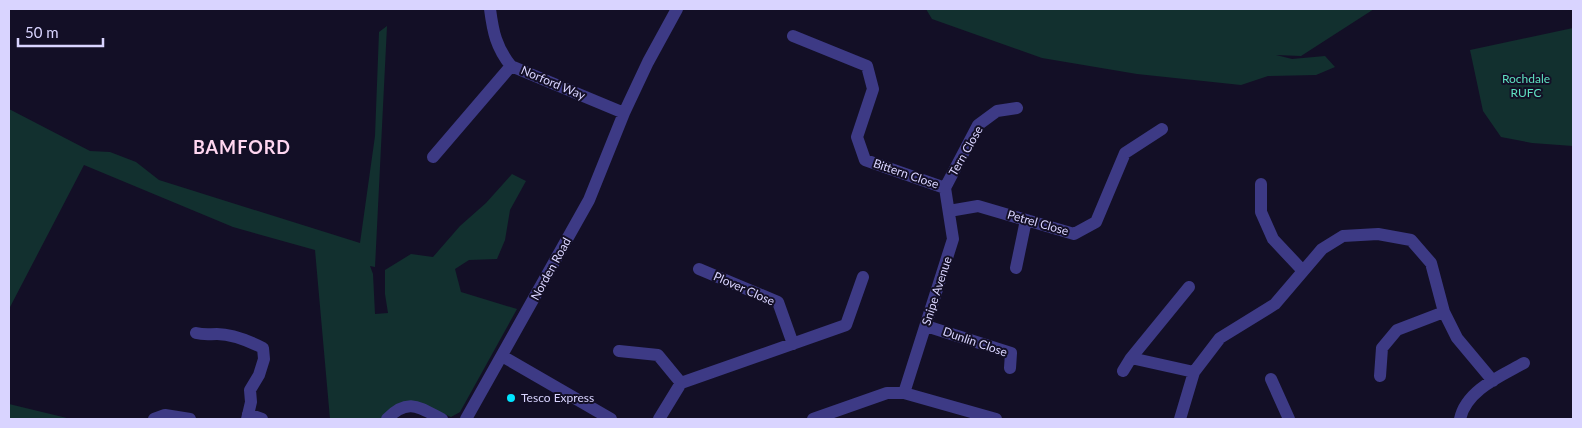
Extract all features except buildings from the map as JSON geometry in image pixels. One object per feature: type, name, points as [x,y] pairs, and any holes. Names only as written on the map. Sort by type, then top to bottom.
[{"type":"street","name":"Norford Way","points":[[490,9],[492,29],[497,45],[511,66],[624,113]]},
{"type":"street","name":"Norden Road","points":[[466,419],[589,200],[624,113],[648,62],[677,9]]},
{"type":"street","name":"Bittern Close","points":[[793,36],[866,66],[873,89],[857,137],[865,160],[945,188]]},
{"type":"street","points":[[433,157],[511,66]]},
{"type":"street","name":"Tern Close","points":[[945,188],[978,125],[997,111],[1017,108]]},
{"type":"street","name":"Petrel Close","points":[[949,211],[978,206],[1074,234],[1096,222],[1125,153],[1162,129]]},
{"type":"street","points":[[1261,184],[1261,212],[1273,239],[1303,271]]},
{"type":"street","name":"Snipe Avenue","points":[[904,393],[954,239],[945,188]]},
{"type":"street","points":[[1016,268],[1026,220]]},
{"type":"street","points":[[1180,419],[1194,372],[1220,338],[1274,304],[1322,249],[1343,236],[1378,234],[1411,240],[1432,263],[1444,312],[1457,338],[1493,381]]},
{"type":"street","name":"Plover Close","points":[[699,269],[778,302],[793,344]]},
{"type":"street","points":[[659,419],[681,383],[846,325],[863,277]]},
{"type":"street","points":[[1123,371],[1131,358],[1189,287]]},
{"type":"street","points":[[1380,376],[1382,348],[1396,330],[1444,312]]},
{"type":"street","name":"Dunlin Close","points":[[926,326],[1011,353],[1010,368]]},
{"type":"street","points":[[196,333],[206,336],[216,334],[246,340],[263,348],[264,359],[259,375],[250,390],[247,417],[262,419]]},
{"type":"street","points":[[619,351],[658,355],[681,383]]},
{"type":"street","points":[[502,356],[611,419]]},
{"type":"street","points":[[1131,358],[1194,372]]},
{"type":"street","points":[[1460,419],[1462,411],[1477,390],[1524,362]]},
{"type":"street","points":[[1271,379],[1289,419]]},
{"type":"street","points":[[813,419],[887,393],[904,393],[996,419]]},
{"type":"street","points":[[387,419],[394,412],[404,407],[416,407],[442,419]]},
{"type":"street","points":[[154,419],[165,415],[190,419]]},
{"type":"green space","points":[[926,9],[1374,9],[1301,56],[1276,55],[1292,59],[1325,56],[1335,67],[1316,75],[1268,76],[1241,85],[1137,74],[1042,58],[932,19]]},
{"type":"green space","points":[[387,26],[375,267],[370,266],[373,274],[375,314],[388,313],[385,294],[385,270],[411,254],[433,257],[460,226],[486,203],[512,174],[526,181],[510,210],[505,240],[497,259],[469,260],[455,269],[461,292],[517,309],[460,412],[451,417],[417,402],[382,419],[330,419],[315,250],[233,227],[84,165],[9,309],[9,109],[90,151],[110,152],[136,162],[159,180],[360,243],[375,136],[379,32]]},
{"type":"green space","name":"Rochdale RUFC","points":[[1573,28],[1573,146],[1532,143],[1501,137],[1483,111],[1470,50]]},
{"type":"green space","points":[[9,404],[71,419],[9,419]]},
{"type":"place","name":"Tesco Express","points":[[511,398]]},
{"type":"district","name":"BAMFORD","points":[[242,148]]}]
